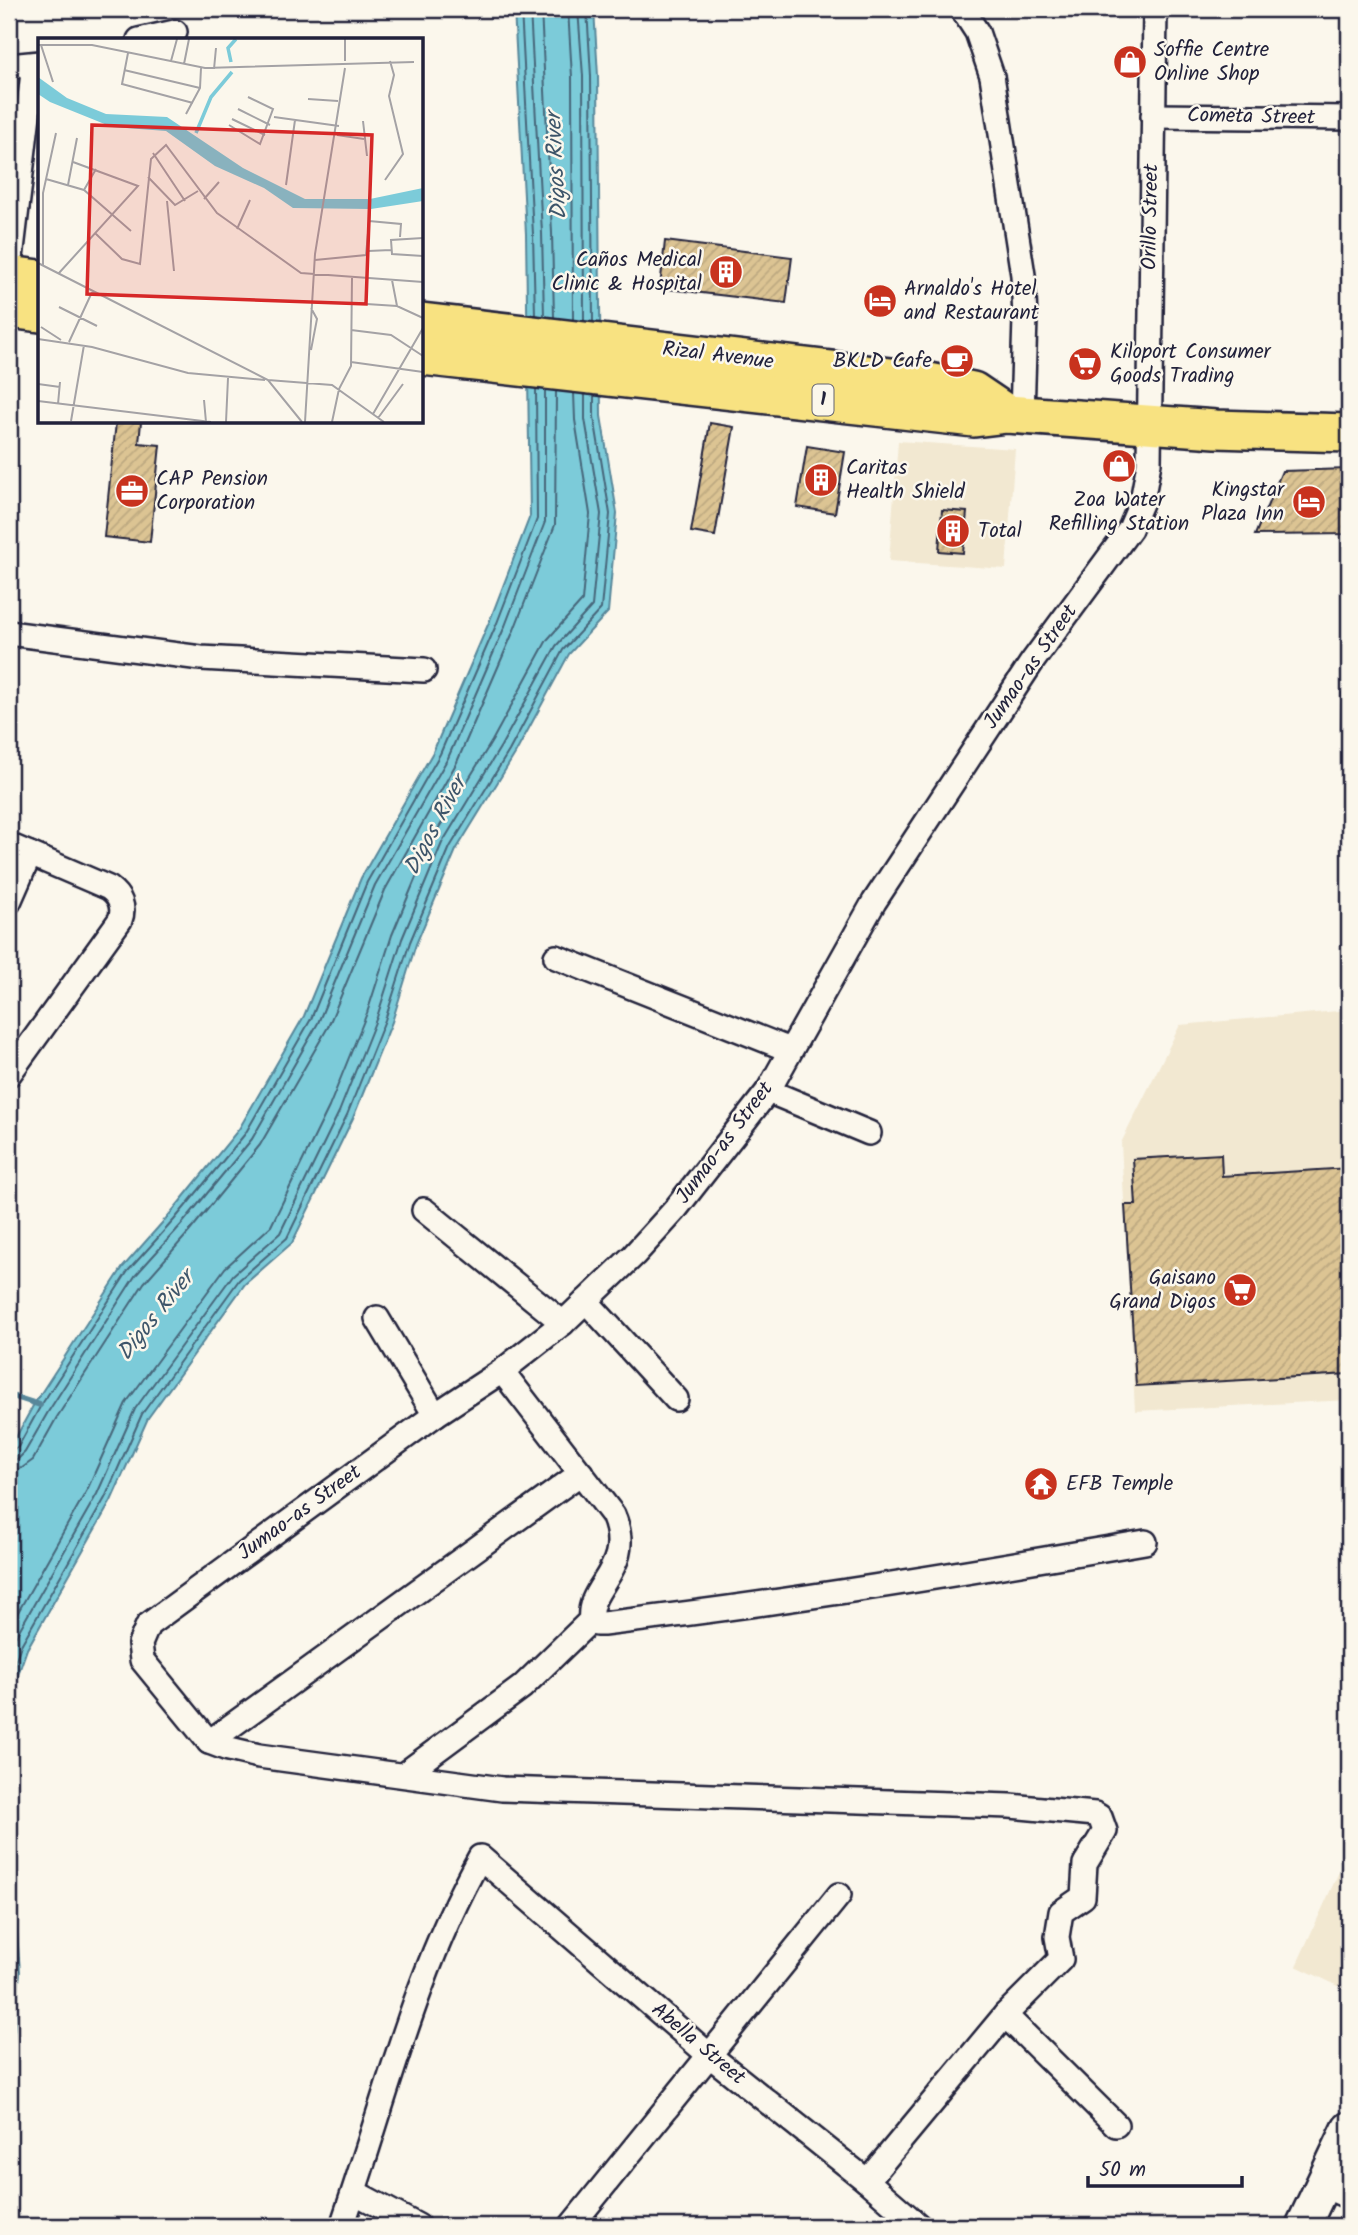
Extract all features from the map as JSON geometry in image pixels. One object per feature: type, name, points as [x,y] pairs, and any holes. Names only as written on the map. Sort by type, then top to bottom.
[{"type":"main road","points":[[9,275],[38,279]]},
{"type":"main road","points":[[9,309],[38,313]]},
{"type":"main road","name":"Rizal Avenue","points":[[424,323],[500,348],[640,364],[974,418],[1014,415],[1216,429],[1349,432]]},
{"type":"main road","name":"Rizal Avenue","points":[[424,356],[500,348]]},
{"type":"main road","points":[[1303,2226],[1336,2191],[1349,2129]]},
{"type":"street","points":[[962,9],[977,32],[992,76],[1023,275],[1026,318],[1014,415]]},
{"type":"street","name":"Orillo Street","points":[[1148,425],[1155,9]]},
{"type":"street","points":[[148,38],[175,32]]},
{"type":"street","points":[[9,66],[37,63],[9,275]]},
{"type":"street","name":"Cometa Street","points":[[1153,116],[1349,118]]},
{"type":"street","name":"Jumao-as Street","points":[[209,1742],[142,1660],[139,1649],[145,1629],[435,1415],[502,1371],[563,1323],[634,1255],[674,1211],[768,1091],[874,902],[1032,662],[1130,529],[1142,501],[1147,480],[1148,425]]},
{"type":"street","points":[[9,633],[201,658],[424,670]]},
{"type":"street","points":[[9,902],[19,849],[109,888],[119,897],[122,909],[120,920],[9,1074]]},
{"type":"street","points":[[556,957],[790,1051]]},
{"type":"street","points":[[768,1091],[869,1133]]},
{"type":"street","points":[[424,1210],[563,1323]]},
{"type":"street","points":[[586,1301],[676,1399]]},
{"type":"street","points":[[377,1318],[435,1415]]},
{"type":"street","points":[[403,1776],[522,1686],[591,1620],[592,1606],[618,1555],[619,1533],[613,1515],[502,1371]]},
{"type":"street","points":[[209,1742],[581,1473]]},
{"type":"street","points":[[591,1620],[596,1624],[603,1624],[707,1612],[942,1577],[1144,1542]]},
{"type":"street","points":[[209,1742],[259,1756],[502,1789],[1010,1806],[1096,1814],[1100,1817],[1105,1831],[1085,1864],[1083,1897],[1061,1912],[1057,1937],[1061,1959],[1005,2015],[867,2181]]},
{"type":"street","name":"Abella Street","points":[[354,2192],[426,1969],[456,1900],[480,1857],[709,2055],[919,2226]]},
{"type":"street","points":[[571,2226],[839,1895]]},
{"type":"street","points":[[1005,2015],[1116,2125]]},
{"type":"street","points":[[342,2226],[354,2192],[418,2226]]},
{"type":"shaded area","points":[[898,441],[1015,449],[1006,569],[889,561]]},
{"type":"shaded area","points":[[1349,1010],[1349,1400],[1135,1411],[1121,1143],[1180,1025]]},
{"type":"shaded area","points":[[1349,1853],[1349,1991],[1296,1966]]},
{"type":"water","name":"Digos River","points":[[514,9],[594,9],[598,76],[601,416],[617,513],[608,612],[569,654],[515,754],[456,850],[416,944],[392,1022],[353,1118],[292,1243],[245,1284],[148,1418],[111,1501],[27,1649],[9,1700],[9,1450],[34,1404],[123,1267],[239,1129],[304,1016],[361,878],[433,752],[490,620],[530,516],[526,234]]},
{"type":"water","points":[[9,1828],[20,1972],[9,2084]]},
{"type":"building","name":"Caños Medical Clinic & Hospital","points":[[665,241],[792,257],[786,303],[660,288]]},
{"type":"building","points":[[710,423],[734,427],[715,536],[691,532]]},
{"type":"building","name":"CAP Pension Corporation","points":[[116,424],[141,424],[139,443],[160,445],[150,542],[104,537]]},
{"type":"building","name":"Caritas Health Shield","points":[[807,446],[845,452],[835,513],[797,507]]},
{"type":"building","name":"Kingstar Plaza Inn","points":[[1349,469],[1349,534],[1255,535],[1282,471]]},
{"type":"building","name":"Total","points":[[942,510],[967,512],[963,553],[939,551]]},
{"type":"building","points":[[1342,693],[1349,693],[1349,729],[1341,728]]},
{"type":"building","name":"Gaisano Grand Digos","points":[[1221,1154],[1222,1176],[1349,1168],[1349,1374],[1136,1386],[1125,1205],[1136,1205],[1133,1159]]},
{"type":"waterway","points":[[9,1395],[40,1405]]},
{"type":"place","name":"Soffie Centre Online Shop","points":[[1130,62]]},
{"type":"place","name":"Caños Medical Clinic & Hospital","points":[[726,272]]},
{"type":"place","name":"Arnaldo's Hotel and Restaurant","points":[[880,301]]},
{"type":"place","name":"BKLD Cafe","points":[[957,361]]},
{"type":"place","name":"Kiloport Consumer Goods Trading","points":[[1085,364]]},
{"type":"place","name":"Zoa Water Refilling Station","points":[[1119,466]]},
{"type":"place","name":"Caritas Health Shield","points":[[821,480]]},
{"type":"place","name":"CAP Pension Corporation","points":[[132,491]]},
{"type":"place","name":"Kingstar Plaza Inn","points":[[1309,502]]},
{"type":"place","name":"Total","points":[[953,531]]},
{"type":"place","name":"Gaisano Grand Digos","points":[[1240,1290]]},
{"type":"place","name":"EFB Temple","points":[[1041,1484]]}]
